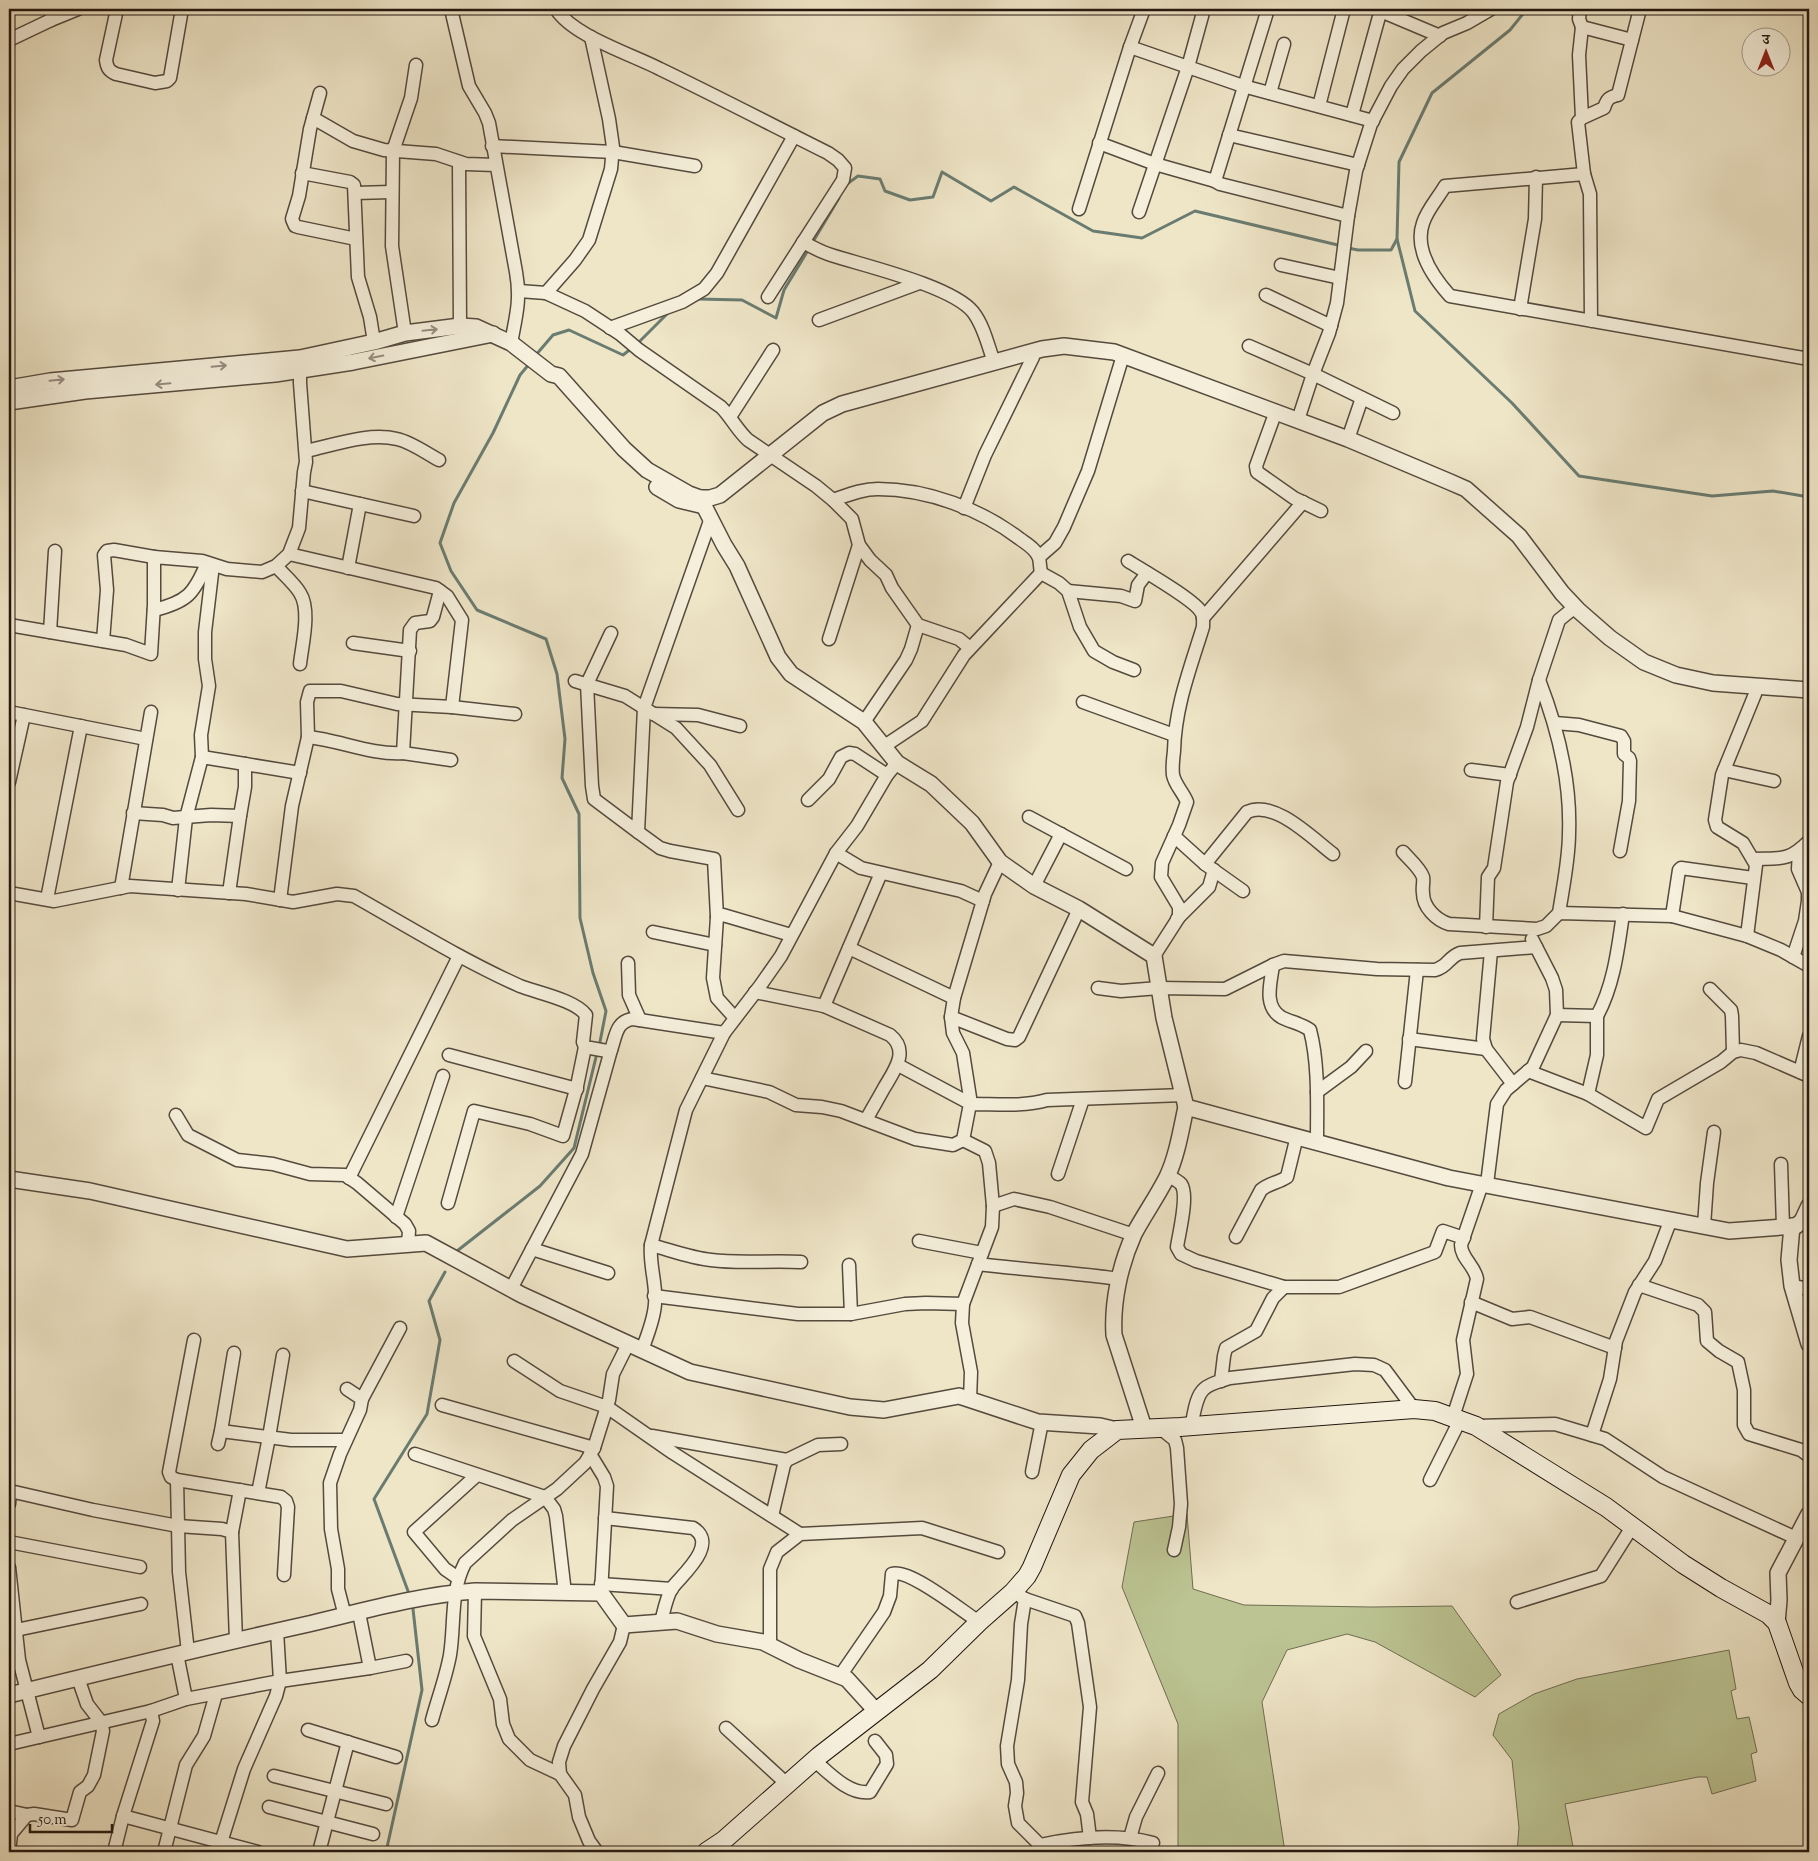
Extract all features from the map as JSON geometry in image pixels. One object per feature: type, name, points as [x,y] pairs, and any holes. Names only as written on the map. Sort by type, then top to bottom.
[{"type":"main road","points":[[706,1852],[724,1840],[814,1760],[930,1670],[979,1622],[1019,1596],[1024,1580],[1032,1567],[1071,1475],[1091,1450],[1117,1430],[1191,1427],[1414,1409],[1434,1411],[1463,1421],[1573,1485],[1683,1564],[1768,1614],[1777,1623],[1798,1683],[1809,1696]]},
{"type":"street","points":[[9,40],[52,14],[78,9]]},
{"type":"street","points":[[117,9],[106,60],[110,71],[155,83],[163,83],[167,82],[170,78],[182,9]]},
{"type":"street","points":[[451,9],[469,86],[486,114],[489,123],[519,291],[517,348]]},
{"type":"street","points":[[556,9],[561,17],[591,37],[658,68],[828,153],[845,168],[843,180],[768,297]]},
{"type":"street","points":[[1078,209],[1144,9]]},
{"type":"street","points":[[1139,212],[1188,67],[1204,9]]},
{"type":"street","points":[[1215,181],[1268,9]]},
{"type":"street","points":[[1319,106],[1344,9]]},
{"type":"street","points":[[1298,420],[1337,304],[1348,216],[1358,166],[1372,121],[1391,86],[1403,69],[1421,51],[1440,36],[1491,9]]},
{"type":"street","points":[[1580,9],[1578,19],[1582,26],[1579,55],[1582,118]]},
{"type":"street","points":[[1592,321],[1590,194],[1584,174],[1578,122],[1582,118],[1604,108],[1611,96],[1618,95],[1640,9]]},
{"type":"street","points":[[1352,115],[1380,13],[1383,12],[1440,36]]},
{"type":"street","points":[[1582,26],[1632,40]]},
{"type":"street","points":[[546,293],[575,260],[589,240],[612,169],[613,152],[609,119],[591,37]]},
{"type":"street","points":[[1270,93],[1284,44]]},
{"type":"street","points":[[1130,47],[1243,86],[1372,121]]},
{"type":"street","points":[[406,332],[392,246],[391,192],[393,151],[411,98],[416,65]]},
{"type":"street","points":[[320,93],[313,118],[299,196],[292,219],[294,226],[356,239]]},
{"type":"street","points":[[313,118],[353,141],[393,151],[436,154],[466,164],[496,165]]},
{"type":"street","points":[[1229,135],[1358,166]]},
{"type":"street","points":[[615,331],[682,302],[704,289],[717,273],[794,136]]},
{"type":"street","points":[[1099,143],[1155,164],[1220,184],[1348,216]]},
{"type":"street","points":[[492,146],[613,152],[695,166]]},
{"type":"street","points":[[459,162],[460,326]]},
{"type":"street","points":[[302,173],[350,182],[354,185],[358,277],[370,316],[374,342]]},
{"type":"street","points":[[1584,174],[1445,186],[1423,222],[1420,235],[1427,264],[1450,296],[1809,360]]},
{"type":"street","points":[[1520,309],[1535,219],[1536,177]]},
{"type":"street","points":[[355,193],[391,192]]},
{"type":"street","points":[[803,242],[829,255],[919,283],[963,303],[973,312],[994,362]]},
{"type":"street","points":[[1281,265],[1340,278]]},
{"type":"street","points":[[819,320],[919,283]]},
{"type":"street","points":[[519,291],[546,293],[585,311],[720,407],[730,416],[738,431],[748,440],[816,486],[852,519],[859,545],[870,560],[886,575],[892,588],[918,625],[959,640],[970,648]]},
{"type":"street","points":[[1266,295],[1331,326]]},
{"type":"street","points":[[9,388],[50,381],[300,358],[374,342],[406,332],[460,326],[476,327],[493,334],[517,348],[552,374],[559,376],[635,461],[705,507],[737,566],[778,656],[791,674],[864,722],[883,747],[892,769]]},
{"type":"street","points":[[9,402],[85,391],[275,374],[493,334]]},
{"type":"street","points":[[775,457],[815,418],[842,404],[1042,348],[1064,346],[1114,352],[1274,414],[1462,495],[1483,511],[1514,540],[1572,609],[1606,643],[1640,668],[1674,681],[1712,690],[1809,697]]},
{"type":"street","points":[[1249,346],[1393,413]]},
{"type":"street","points":[[730,416],[772,350]]},
{"type":"street","points":[[638,832],[649,711],[705,507],[710,498],[720,495],[827,418],[845,410],[1033,357],[1064,352],[1113,358],[1274,414],[1298,420],[1348,438],[1466,489],[1518,536],[1572,609],[1644,662],[1676,675],[1713,683],[1809,690]]},
{"type":"street","points":[[964,508],[985,455],[1033,357]]},
{"type":"street","points":[[1039,557],[1055,543],[1064,527],[1088,471],[1121,362]]},
{"type":"street","points":[[103,641],[107,590],[104,555],[107,551],[114,550],[154,558],[210,564],[227,569],[262,572],[276,566],[289,554],[299,528],[306,462],[300,370]]},
{"type":"street","points":[[1348,438],[1362,398]]},
{"type":"street","points":[[1274,414],[1256,466],[1257,472],[1294,498],[1322,511]]},
{"type":"street","points":[[306,451],[363,439],[384,437],[399,439],[439,460]]},
{"type":"street","points":[[833,500],[864,490],[878,489],[910,492],[949,502],[992,520],[1031,547],[1039,557],[1041,573]]},
{"type":"street","points":[[302,491],[414,516]]},
{"type":"street","points":[[1203,618],[1303,502]]},
{"type":"street","points":[[348,568],[360,504]]},
{"type":"street","points":[[829,638],[859,545]]},
{"type":"street","points":[[50,632],[55,551]]},
{"type":"street","points":[[289,554],[436,588],[447,596],[462,620],[452,707]]},
{"type":"street","points":[[9,625],[126,645],[151,654],[154,610],[154,558]]},
{"type":"street","points":[[1128,561],[1197,607],[1203,618],[1203,627],[1184,683],[1174,735],[1173,774],[1176,784],[1184,794],[1187,802],[1162,863],[1161,878],[1179,907],[1177,919]]},
{"type":"street","points":[[154,610],[185,599],[198,584],[210,564]]},
{"type":"street","points":[[178,890],[186,818],[202,756],[201,735],[209,686],[205,659],[205,632],[210,564]]},
{"type":"street","points":[[276,566],[300,593],[305,605],[306,615],[300,664]]},
{"type":"street","points":[[1041,573],[1060,583],[1068,591],[1080,628],[1094,651],[1113,662],[1134,670]]},
{"type":"street","points":[[883,747],[922,721],[964,655],[1041,573]]},
{"type":"street","points":[[1068,591],[1121,596],[1135,601],[1138,585],[1147,573]]},
{"type":"street","points":[[403,753],[410,630],[415,623],[430,620],[433,617],[440,591]]},
{"type":"street","points":[[1486,927],[1488,877],[1494,868],[1507,782],[1527,727],[1539,680],[1559,620],[1572,609]]},
{"type":"street","points":[[864,722],[906,660],[912,649],[918,625]]},
{"type":"street","points":[[611,633],[581,682],[594,799],[660,848],[714,858],[717,917],[713,978],[717,998],[735,1018]]},
{"type":"street","points":[[353,643],[410,651]]},
{"type":"street","points":[[1402,852],[1423,876],[1424,901],[1434,916],[1442,922],[1486,927],[1537,928],[1546,926],[1559,913],[1569,835],[1570,809],[1555,723],[1539,680]]},
{"type":"street","points":[[581,682],[624,696],[676,728],[710,765],[738,810]]},
{"type":"street","points":[[280,900],[292,806],[308,737],[307,702],[310,691],[341,690],[397,704],[452,707],[515,714]]},
{"type":"street","points":[[1747,936],[1756,865],[1743,843],[1717,827],[1715,820],[1724,770],[1755,694]]},
{"type":"street","points":[[1084,702],[1174,735]]},
{"type":"street","points":[[649,711],[698,715],[740,726]]},
{"type":"street","points":[[9,712],[146,739]]},
{"type":"street","points":[[120,888],[151,712]]},
{"type":"street","points":[[9,782],[24,715]]},
{"type":"street","points":[[1555,723],[1579,724],[1621,736],[1624,740],[1624,751],[1630,762],[1629,801],[1620,851]]},
{"type":"street","points":[[47,900],[81,726]]},
{"type":"street","points":[[308,737],[326,739],[342,745],[451,760]]},
{"type":"street","points":[[808,800],[829,780],[841,756],[849,753],[931,784],[972,823],[1000,862],[1034,886],[1079,909],[1154,956]]},
{"type":"street","points":[[202,756],[300,773]]},
{"type":"street","points":[[229,893],[246,787],[245,764]]},
{"type":"street","points":[[432,1720],[450,1656],[456,1585],[465,1563],[512,1520],[557,1489],[578,1470],[592,1451],[607,1407],[613,1374],[650,1326],[655,1304],[650,1256],[651,1245],[686,1110],[724,1033],[781,956],[836,853],[857,826],[892,769]]},
{"type":"street","points":[[1471,770],[1510,775]]},
{"type":"street","points":[[1724,770],[1774,781]]},
{"type":"street","points":[[1174,1550],[1181,1504],[1178,1448],[1175,1440],[1152,1428],[1114,1335],[1119,1279],[1134,1235],[1168,1176],[1178,1143],[1185,1101],[1164,1018],[1154,956],[1177,919],[1209,887],[1209,867],[1247,812],[1253,809],[1268,810],[1280,814],[1333,854]]},
{"type":"street","points":[[134,813],[186,818],[211,815],[240,816]]},
{"type":"street","points":[[1029,817],[1126,869]]},
{"type":"street","points":[[1034,886],[1061,834]]},
{"type":"street","points":[[1174,836],[1209,867],[1243,891]]},
{"type":"street","points":[[1753,859],[1786,858],[1799,851],[1809,841]]},
{"type":"street","points":[[1793,957],[1805,921],[1808,901],[1808,892],[1798,869],[1799,851]]},
{"type":"street","points":[[836,853],[861,868],[961,891],[983,901]]},
{"type":"street","points":[[963,1140],[969,1109],[972,1104],[963,1053],[953,1032],[951,1018],[954,998],[983,901],[1000,862]]},
{"type":"street","points":[[1672,916],[1679,870],[1681,868],[1753,878]]},
{"type":"street","points":[[824,1006],[881,873]]},
{"type":"street","points":[[9,893],[54,901],[130,886],[229,893],[293,902],[338,894],[354,896],[459,956],[522,986],[576,1006],[586,1015],[583,1042],[597,1049]]},
{"type":"street","points":[[951,1018],[1007,1039],[1014,1040],[1019,1037],[1079,909]]},
{"type":"street","points":[[1559,913],[1672,916],[1747,936],[1781,950],[1809,966]]},
{"type":"street","points":[[1588,1094],[1597,1055],[1597,1016],[1604,1003],[1617,956],[1624,914]]},
{"type":"street","points":[[717,917],[722,915],[792,935]]},
{"type":"street","points":[[1430,1480],[1463,1421],[1467,1374],[1462,1340],[1477,1279],[1476,1273],[1461,1251],[1464,1238],[1485,1184],[1497,1104],[1506,1090],[1533,1066],[1557,1015],[1554,984],[1526,928]]},
{"type":"street","points":[[653,932],[715,945]]},
{"type":"street","points":[[1098,988],[1121,991],[1159,988],[1225,989],[1284,961],[1377,969],[1434,970],[1444,968],[1452,956],[1460,953],[1536,947]]},
{"type":"street","points":[[849,948],[954,998]]},
{"type":"street","points":[[1491,951],[1483,1039],[1486,1048],[1513,1084]]},
{"type":"street","points":[[349,1178],[459,956]]},
{"type":"street","points":[[628,962],[629,995],[640,1020]]},
{"type":"street","points":[[1273,965],[1269,1002],[1273,1010],[1281,1017],[1301,1023],[1310,1030],[1316,1092],[1317,1141]]},
{"type":"street","points":[[1405,1082],[1417,970]]},
{"type":"street","points":[[1710,989],[1730,1010],[1732,1016],[1733,1052]]},
{"type":"street","points":[[755,992],[824,1006],[890,1035],[896,1040],[900,1054],[898,1065],[866,1120]]},
{"type":"street","points":[[1557,1015],[1597,1016]]},
{"type":"street","points":[[448,1204],[474,1111],[530,1124],[563,1136],[577,1089],[597,1049],[620,1023],[625,1020],[640,1020],[724,1033]]},
{"type":"street","points":[[1528,1071],[1588,1094],[1646,1128],[1658,1099],[1721,1062],[1733,1052],[1741,1050],[1756,1053],[1805,1074],[1809,1036]]},
{"type":"street","points":[[1410,1039],[1486,1048]]},
{"type":"street","points":[[511,1289],[582,1154],[597,1049]]},
{"type":"street","points":[[1316,1092],[1351,1067],[1366,1052]]},
{"type":"street","points":[[448,1055],[577,1089]]},
{"type":"street","points":[[898,1065],[972,1104],[1007,1106],[1047,1100],[1083,1099],[1185,1101],[1297,1136],[1449,1178],[1729,1231],[1797,1224]]},
{"type":"street","points":[[396,1217],[443,1076]]},
{"type":"street","points":[[702,1078],[769,1092],[796,1105],[841,1111],[915,1139],[953,1145],[963,1140]]},
{"type":"street","points":[[1058,1174],[1083,1099]]},
{"type":"street","points":[[176,1115],[188,1135],[237,1160],[273,1164],[310,1174],[345,1175],[405,1224],[409,1231],[408,1244]]},
{"type":"street","points":[[1704,1226],[1707,1182],[1714,1132]]},
{"type":"street","points":[[1236,1237],[1261,1190],[1267,1185],[1287,1177],[1297,1136]]},
{"type":"street","points":[[963,1140],[985,1152],[989,1163],[993,1206],[992,1227],[963,1304],[962,1334],[972,1372],[970,1400]]},
{"type":"street","points":[[1781,1164],[1797,1224]]},
{"type":"street","points":[[1168,1176],[1175,1179],[1185,1193],[1177,1247],[1181,1254],[1196,1261],[1284,1287],[1339,1287],[1435,1252],[1443,1231],[1464,1238]]},
{"type":"street","points":[[9,1179],[90,1191],[347,1249],[426,1243],[511,1289],[690,1372],[850,1408],[884,1410],[958,1396],[1042,1422],[1100,1426],[1117,1430]]},
{"type":"street","points":[[993,1206],[1014,1199],[1050,1207],[1134,1235]]},
{"type":"street","points":[[1809,1206],[1797,1224],[1789,1260],[1792,1286],[1809,1344]]},
{"type":"street","points":[[1592,1435],[1610,1379],[1616,1341],[1635,1292],[1655,1261],[1671,1220]]},
{"type":"street","points":[[919,1241],[980,1259],[1033,1271],[1074,1273],[1119,1279]]},
{"type":"street","points":[[651,1245],[709,1260],[801,1262]]},
{"type":"street","points":[[532,1248],[608,1273]]},
{"type":"street","points":[[849,1265],[852,1314]]},
{"type":"street","points":[[1639,1285],[1698,1305],[1705,1312],[1707,1341],[1738,1362],[1744,1390],[1744,1425],[1749,1434],[1793,1448],[1809,1456]]},
{"type":"street","points":[[1792,1286],[1809,1288]]},
{"type":"street","points":[[1221,1381],[1226,1348],[1256,1331],[1273,1298],[1284,1287]]},
{"type":"street","points":[[654,1296],[798,1314],[852,1314],[926,1302],[963,1304]]},
{"type":"street","points":[[1471,1302],[1512,1319],[1530,1317],[1615,1348]]},
{"type":"street","points":[[370,1668],[352,1614],[338,1589],[338,1569],[331,1529],[330,1483],[346,1440],[360,1410],[362,1399],[400,1328]]},
{"type":"street","points":[[194,1340],[169,1472],[171,1477],[176,1480],[281,1497],[286,1501],[288,1507],[284,1575]]},
{"type":"street","points":[[218,1444],[234,1353]]},
{"type":"street","points":[[258,1493],[283,1355]]},
{"type":"street","points":[[514,1361],[560,1391],[607,1407],[800,1534]]},
{"type":"street","points":[[1191,1427],[1198,1398],[1203,1389],[1221,1381],[1230,1378],[1355,1364],[1374,1365],[1385,1370],[1414,1409]]},
{"type":"street","points":[[347,1389],[362,1399]]},
{"type":"street","points":[[442,1405],[592,1451],[607,1486],[601,1589],[624,1625],[620,1642],[592,1689],[564,1746],[559,1762],[560,1774]]},
{"type":"street","points":[[1463,1421],[1554,1424],[1605,1439],[1663,1477],[1796,1538]]},
{"type":"street","points":[[1032,1472],[1042,1422]]},
{"type":"street","points":[[221,1431],[316,1441],[346,1440]]},
{"type":"street","points":[[647,1435],[787,1460]]},
{"type":"street","points":[[772,1516],[784,1465],[787,1460],[818,1445],[841,1444]]},
{"type":"street","points":[[415,1454],[545,1497],[554,1509],[556,1516],[565,1593]]},
{"type":"street","points":[[456,1585],[414,1532],[477,1475]]},
{"type":"street","points":[[176,1480],[182,1653],[186,1699]]},
{"type":"street","points":[[236,1640],[232,1532],[240,1490]]},
{"type":"street","points":[[9,1504],[10,1491],[93,1510],[178,1526],[222,1529],[232,1532]]},
{"type":"street","points":[[1777,1623],[1779,1600],[1778,1573],[1809,1514]]},
{"type":"street","points":[[605,1518],[692,1528],[700,1532],[702,1538],[699,1556],[672,1589],[661,1622]]},
{"type":"street","points":[[1517,1602],[1601,1576],[1632,1527]]},
{"type":"street","points":[[770,1646],[770,1569],[777,1552],[800,1534],[922,1528],[998,1552]]},
{"type":"street","points":[[9,1542],[140,1567]]},
{"type":"street","points":[[9,1567],[19,1660],[39,1737]]},
{"type":"street","points":[[840,1676],[884,1612],[890,1596],[892,1574],[896,1572],[916,1579],[979,1622]]},
{"type":"street","points":[[9,1695],[352,1614],[456,1585],[475,1591],[565,1593],[601,1589],[672,1589]]},
{"type":"street","points":[[475,1591],[474,1636],[480,1656],[500,1699],[503,1724],[508,1739],[530,1760],[560,1774],[575,1794],[579,1817],[589,1841],[597,1852]]},
{"type":"street","points":[[1090,1838],[1087,1814],[1082,1802],[1090,1707],[1078,1622],[1074,1616],[1019,1596],[1021,1624],[1018,1680],[1007,1746],[1008,1764],[1016,1782],[1017,1793],[1014,1806],[1018,1823],[1040,1849],[1090,1838],[1112,1836],[1153,1843]]},
{"type":"street","points":[[16,1630],[141,1604]]},
{"type":"street","points":[[624,1625],[677,1621],[717,1634],[763,1642],[799,1660],[847,1679],[876,1711]]},
{"type":"street","points":[[220,1847],[234,1796],[276,1696],[280,1681],[277,1631]]},
{"type":"street","points":[[9,1744],[151,1711],[186,1699],[280,1681],[406,1662]]},
{"type":"street","points":[[9,1811],[72,1820],[80,1792],[88,1786],[94,1775],[103,1731],[101,1722],[86,1704],[78,1678]]},
{"type":"street","points":[[164,1852],[186,1765],[204,1736],[216,1694]]},
{"type":"street","points":[[114,1852],[123,1816],[153,1721],[151,1711]]},
{"type":"street","points":[[726,1728],[787,1784]]},
{"type":"street","points":[[308,1730],[396,1757]]},
{"type":"street","points":[[814,1760],[841,1782],[862,1793],[870,1792],[887,1764],[886,1755],[875,1741]]},
{"type":"street","points":[[318,1852],[348,1742]]},
{"type":"street","points":[[1130,1838],[1136,1817],[1158,1773]]},
{"type":"street","points":[[274,1776],[386,1804]]},
{"type":"street","points":[[268,1807],[373,1834]]},
{"type":"street","points":[[9,1852],[11,1834],[27,1815]]},
{"type":"street","points":[[123,1816],[220,1847],[258,1852]]},
{"type":"green space","points":[[1187,1514],[1193,1589],[1244,1605],[1452,1606],[1501,1675],[1475,1697],[1375,1642],[1347,1634],[1287,1650],[1262,1702],[1285,1852],[1178,1852],[1178,1724],[1122,1587],[1134,1522]]},
{"type":"green space","points":[[1729,1650],[1736,1689],[1731,1691],[1737,1719],[1749,1717],[1757,1752],[1751,1754],[1756,1781],[1712,1794],[1707,1777],[1698,1777],[1565,1804],[1574,1852],[1517,1852],[1519,1828],[1512,1760],[1493,1735],[1499,1714],[1534,1694],[1577,1679]]},
{"type":"waterway","points":[[1527,9],[1510,30],[1432,93],[1399,162],[1397,239],[1415,311],[1512,403],[1579,476],[1712,496],[1773,491],[1809,497]]},
{"type":"waterway","points":[[847,184],[858,176],[880,179],[885,191],[910,200],[933,197],[942,172],[991,201],[1014,187],[1093,231],[1142,238],[1195,211],[1342,246]]},
{"type":"waterway","points":[[814,240],[839,198]]},
{"type":"waterway","points":[[1348,248],[1358,250],[1391,250],[1397,239]]},
{"type":"waterway","points":[[698,299],[742,300],[776,318],[784,290],[807,252]]},
{"type":"waterway","points":[[637,344],[668,313]]},
{"type":"waterway","points":[[535,356],[553,335],[569,330],[623,355],[632,348]]},
{"type":"waterway","points":[[530,363],[520,375],[493,433],[454,503],[440,543],[451,571],[477,610],[546,639],[557,674],[565,739],[562,778],[579,814],[580,918],[593,973],[606,1011],[599,1047]]},
{"type":"waterway","points":[[457,1251],[540,1186],[574,1148],[597,1053]]},
{"type":"waterway","points":[[408,1591],[374,1499],[427,1414],[440,1340],[429,1301],[445,1272]]},
{"type":"waterway","points":[[386,1852],[422,1690],[413,1609]]}]
